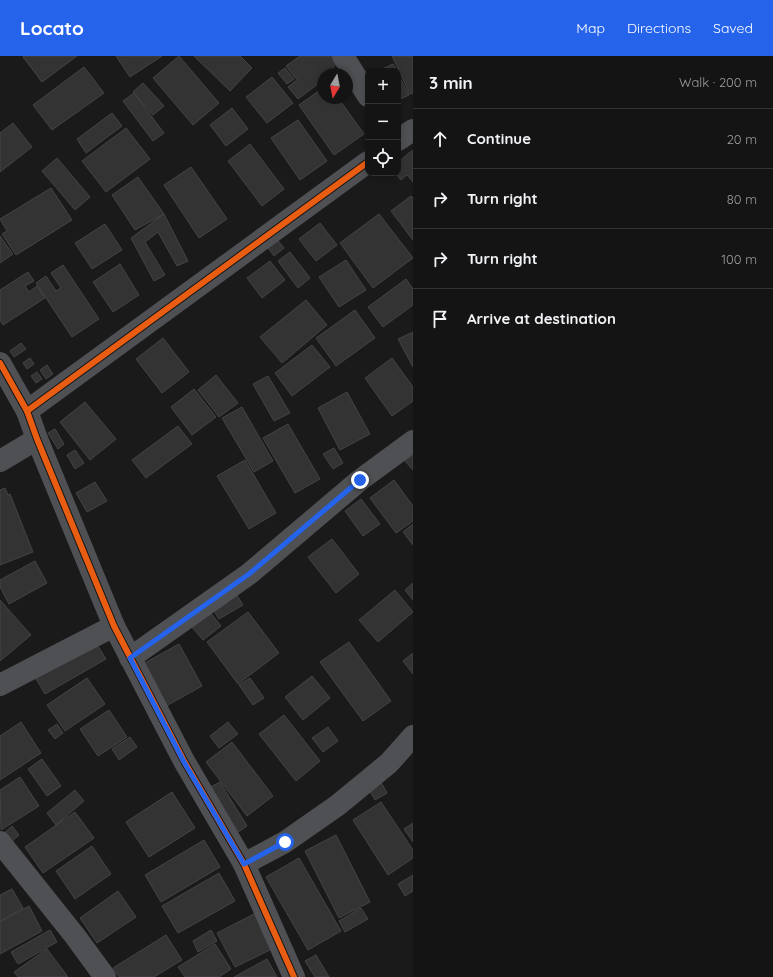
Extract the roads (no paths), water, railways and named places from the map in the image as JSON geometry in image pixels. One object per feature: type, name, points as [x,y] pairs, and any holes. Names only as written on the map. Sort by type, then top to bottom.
[{"type":"street","points":[[343,56],[365,91]]},
{"type":"street","points":[[401,138],[413,130]]},
{"type":"street","points":[[27,411],[365,164]]},
{"type":"street","points":[[0,363],[27,411],[37,439],[114,626],[184,762],[244,864],[294,977]]},
{"type":"street","points":[[0,461],[37,439]]},
{"type":"street","points":[[130,658],[249,574],[360,480],[413,441]]},
{"type":"street","points":[[0,685],[114,626]]},
{"type":"street","points":[[244,864],[285,842],[338,805],[389,763],[413,736]]},
{"type":"street","points":[[0,842],[75,936],[104,977]]}]
